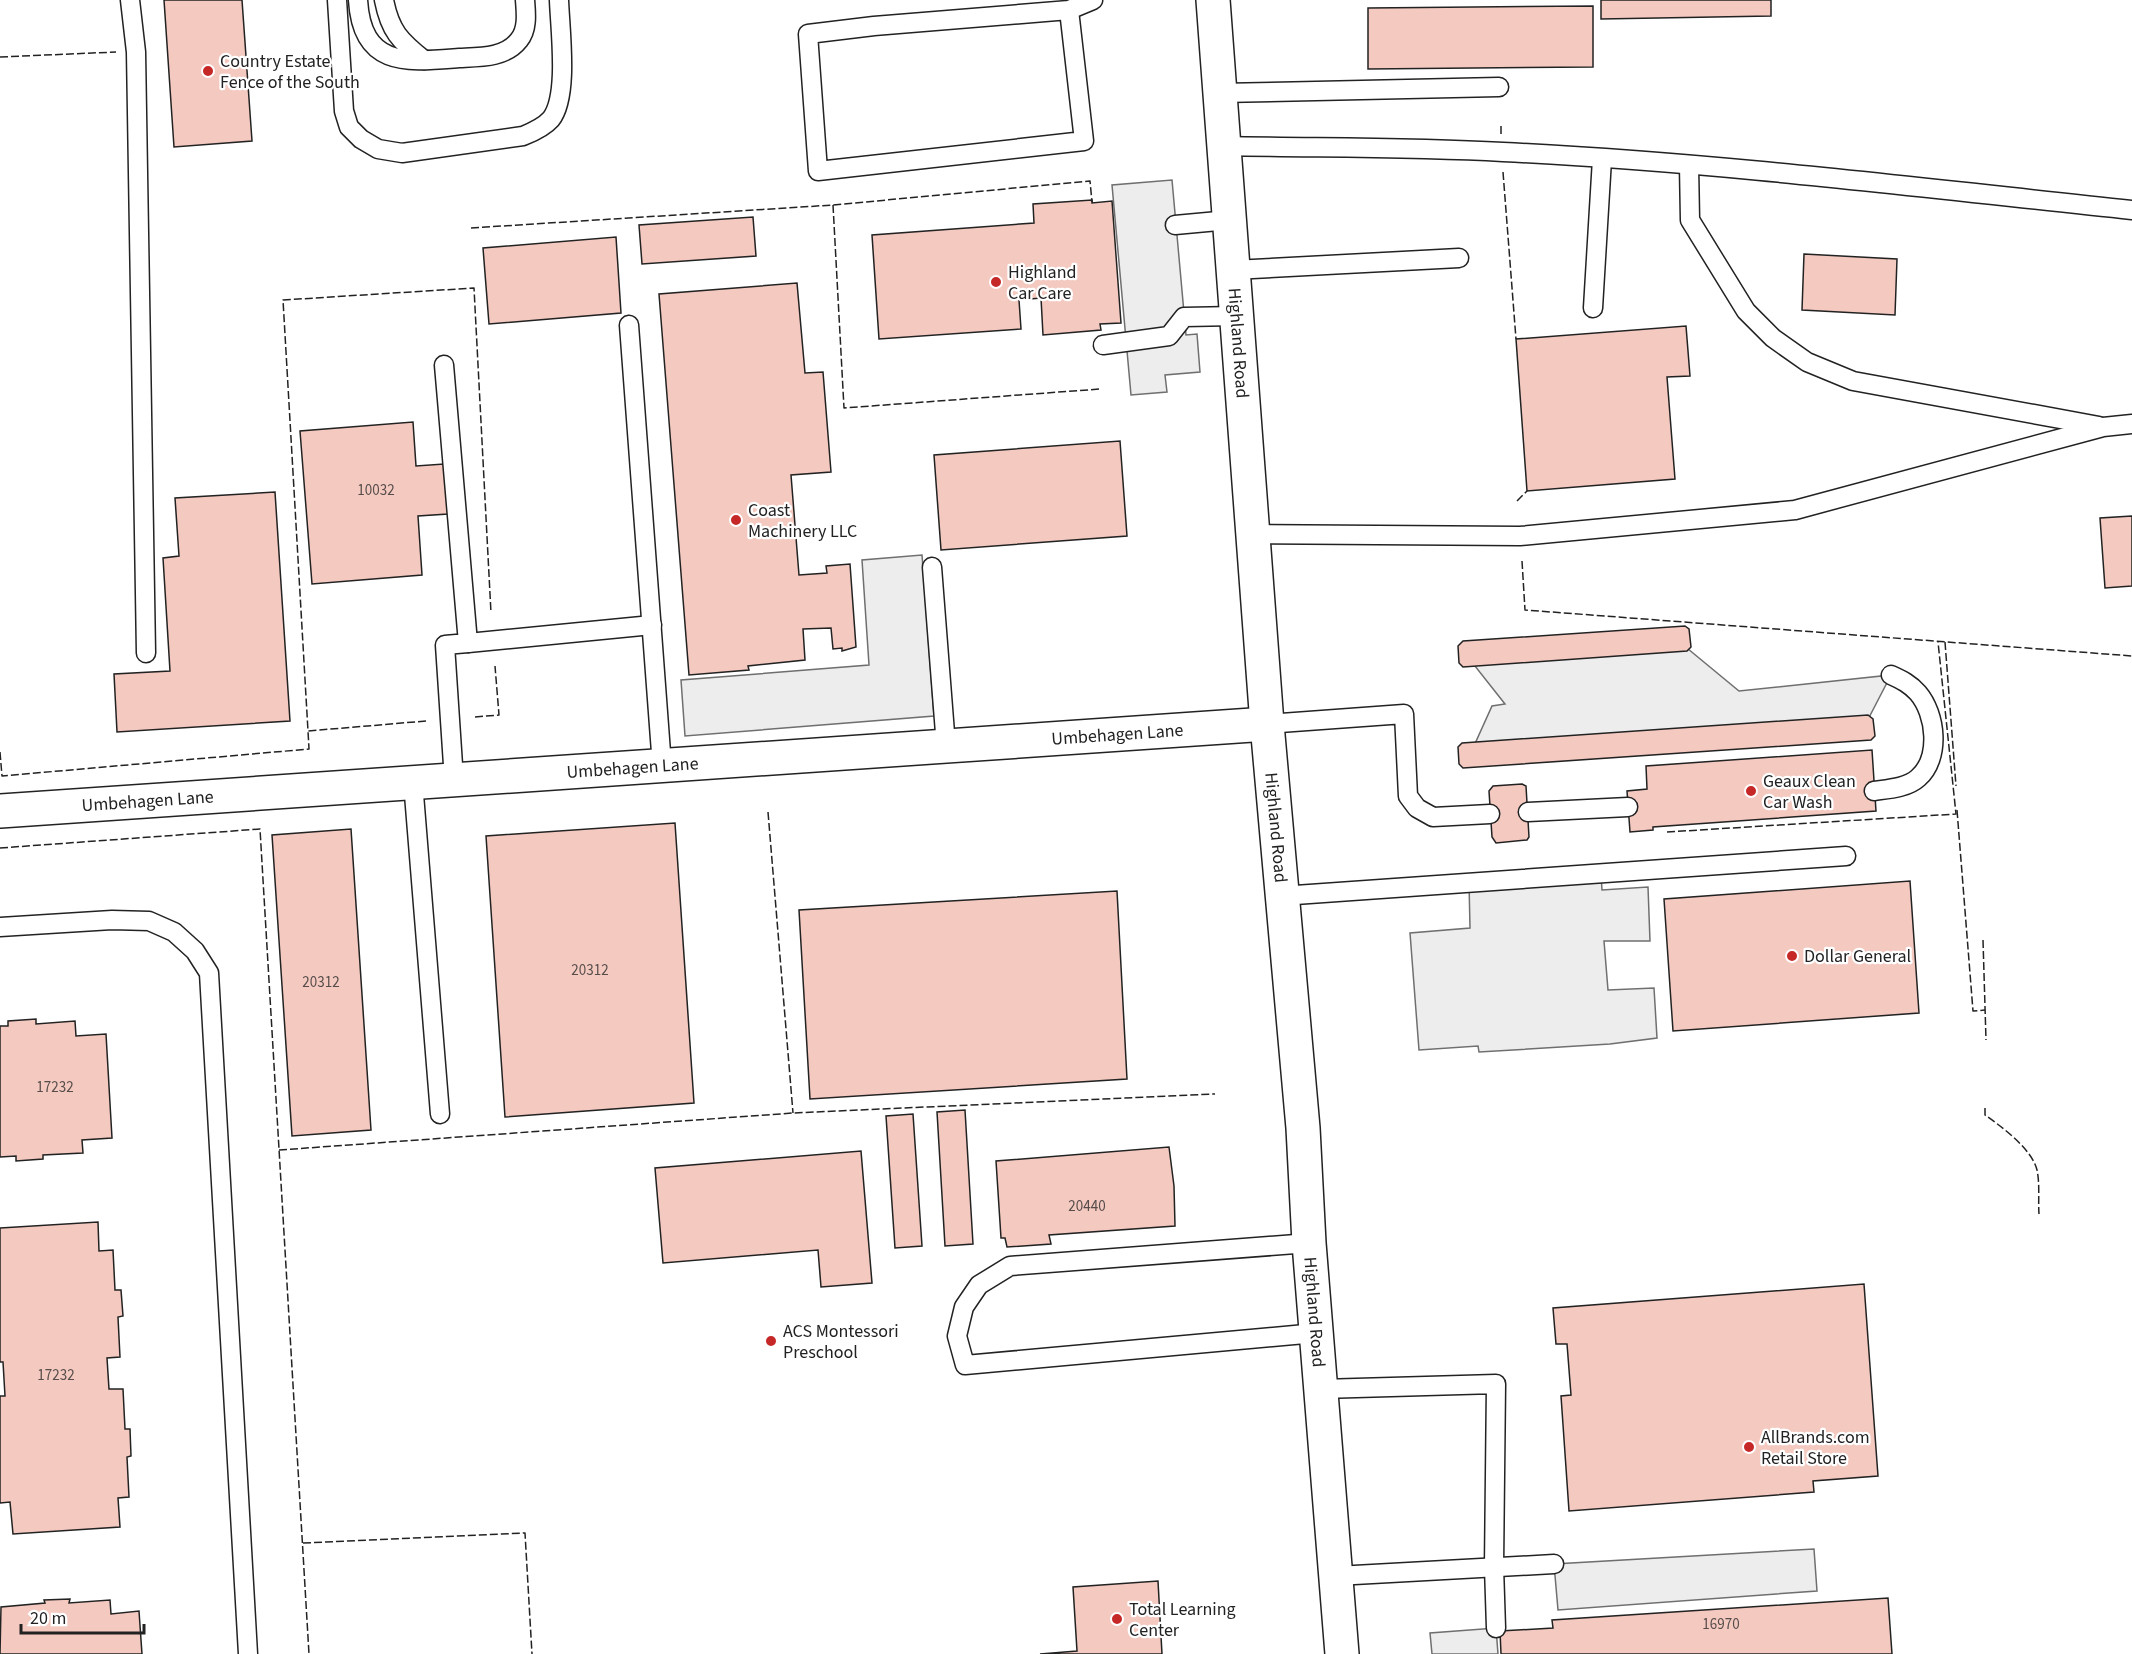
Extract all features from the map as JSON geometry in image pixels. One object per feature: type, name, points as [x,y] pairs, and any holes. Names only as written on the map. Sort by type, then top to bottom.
[{"type":"main road","name":"Highland Road","points":[[1213,0],[1252,534],[1281,896],[1303,1128],[1309,1243],[1342,1654]]},
{"type":"main road","name":"Umbehagen Lane","points":[[0,811],[1267,724]]},
{"type":"lane","points":[[130,0],[136,63],[146,653]]},
{"type":"lane","points":[[337,0],[344,111],[349,127],[361,139],[378,149],[402,153],[523,136],[538,129],[551,119],[562,87],[559,0]]},
{"type":"lane","points":[[358,0],[364,33],[376,47],[394,58],[414,62],[490,56],[506,52],[519,40],[525,29],[525,0]]},
{"type":"lane","points":[[384,0],[392,31],[424,60]]},
{"type":"lane","points":[[1069,10],[1084,141],[818,171],[808,34],[874,26],[1069,10],[1093,0]]},
{"type":"lane","points":[[1220,93],[1499,87]]},
{"type":"lane","points":[[1224,146],[1502,152],[1689,165],[2132,210]]},
{"type":"lane","points":[[1593,308],[1602,159]]},
{"type":"lane","points":[[1689,165],[1690,220],[1746,310],[1773,338],[1807,362],[1853,381],[2103,426]]},
{"type":"lane","points":[[1176,225],[1229,220]]},
{"type":"lane","points":[[1233,270],[1459,258]]},
{"type":"lane","points":[[1103,345],[1169,336],[1184,317],[1236,316]]},
{"type":"lane","points":[[629,325],[662,766]]},
{"type":"lane","points":[[444,365],[468,643]]},
{"type":"lane","points":[[1252,534],[1520,536],[1795,510],[2103,426],[2132,424]]},
{"type":"lane","points":[[932,567],[946,746]]},
{"type":"lane","points":[[454,780],[445,645],[652,625]]},
{"type":"lane","points":[[1874,791],[1896,789],[1918,778],[1928,764],[1934,747],[1930,715],[1920,695],[1907,682],[1891,675]]},
{"type":"lane","points":[[1267,724],[1404,714],[1408,796],[1417,808],[1433,817],[1490,814]]},
{"type":"lane","points":[[413,782],[440,1114]]},
{"type":"lane","points":[[1527,812],[1628,807]]},
{"type":"lane","points":[[1281,896],[1846,856]]},
{"type":"lane","points":[[0,927],[112,920],[148,921],[174,932],[195,951],[209,973],[248,1654]]},
{"type":"lane","points":[[1309,1243],[1010,1266],[980,1285],[964,1307],[957,1336],[965,1365],[1316,1333]]},
{"type":"lane","points":[[1321,1389],[1496,1384],[1494,1567],[1496,1628]]},
{"type":"lane","points":[[1336,1576],[1554,1564]]},
{"type":"shaded area","points":[[1172,180],[1186,335],[1197,334],[1200,372],[1165,375],[1167,392],[1131,395],[1112,185]]},
{"type":"shaded area","points":[[922,555],[934,716],[685,736],[681,680],[869,665],[862,560]]},
{"type":"shaded area","points":[[1676,639],[1739,691],[1891,675],[1863,729],[1469,757],[1492,706],[1505,704],[1467,656]]},
{"type":"shaded area","points":[[1601,874],[1602,890],[1648,887],[1650,941],[1604,941],[1608,990],[1654,988],[1657,1038],[1610,1044],[1479,1052],[1478,1046],[1419,1050],[1410,933],[1470,928],[1469,882]]},
{"type":"shaded area","points":[[1814,1549],[1817,1591],[1558,1610],[1554,1564]]},
{"type":"shaded area","points":[[1496,1628],[1498,1654],[1432,1654],[1430,1633]]},
{"type":"building","name":"Country Estate Fence of the South","points":[[164,0],[242,0],[252,141],[174,147]]},
{"type":"building","points":[[1601,0],[1771,0],[1771,16],[1601,19]]},
{"type":"building","points":[[1593,6],[1593,67],[1368,69],[1368,8]]},
{"type":"building","name":"Highland Car Care","points":[[1092,200],[1092,203],[1112,201],[1121,323],[1100,324],[1101,330],[1043,335],[1041,298],[1019,300],[1021,329],[879,339],[872,235],[1034,223],[1033,204]]},
{"type":"building","points":[[753,217],[756,256],[642,264],[639,225]]},
{"type":"building","points":[[616,237],[621,313],[489,324],[483,248]]},
{"type":"building","points":[[1804,254],[1897,259],[1895,315],[1802,310]]},
{"type":"building","name":"Coast Machinery LLC","points":[[797,283],[805,373],[823,372],[831,472],[791,475],[799,575],[827,573],[826,566],[850,564],[856,647],[842,651],[842,648],[833,649],[831,628],[803,629],[805,660],[748,666],[749,670],[689,675],[659,294]]},
{"type":"building","points":[[1686,326],[1690,376],[1667,377],[1675,479],[1527,491],[1516,339]]},
{"type":"building","points":[[413,422],[416,466],[444,464],[448,514],[418,516],[422,575],[312,584],[300,431]]},
{"type":"building","points":[[1120,441],[1127,536],[941,550],[934,455]]},
{"type":"building","points":[[275,492],[290,721],[117,732],[114,674],[170,671],[163,558],[179,556],[175,498]]},
{"type":"building","points":[[2132,516],[2132,586],[2105,588],[2100,518]]},
{"type":"building","points":[[1685,626],[1689,629],[1691,647],[1687,651],[1463,667],[1459,663],[1458,646],[1463,641]]},
{"type":"building","points":[[1868,715],[1873,719],[1875,736],[1871,740],[1463,768],[1459,764],[1458,747],[1462,743]]},
{"type":"building","name":"Geaux Clean Car Wash","points":[[1872,750],[1876,811],[1653,827],[1653,830],[1630,832],[1627,791],[1647,789],[1646,766]]},
{"type":"building","points":[[1522,784],[1526,786],[1529,837],[1527,840],[1496,843],[1492,837],[1489,791],[1493,786]]},
{"type":"building","points":[[675,823],[694,1103],[505,1117],[486,836]]},
{"type":"building","points":[[351,829],[371,1130],[292,1136],[272,835]]},
{"type":"building","name":"Dollar General","points":[[1910,881],[1919,1013],[1673,1031],[1664,899]]},
{"type":"building","points":[[1117,891],[1127,1079],[810,1099],[799,910]]},
{"type":"building","points":[[36,1019],[36,1024],[75,1021],[76,1036],[106,1034],[112,1138],[82,1140],[83,1153],[43,1155],[43,1159],[16,1161],[16,1156],[0,1157],[0,1026],[8,1026],[8,1021]]},
{"type":"building","points":[[965,1110],[973,1244],[945,1246],[937,1112]]},
{"type":"building","points":[[913,1114],[922,1246],[895,1248],[886,1116]]},
{"type":"building","points":[[1169,1147],[1174,1186],[1175,1226],[1049,1235],[1051,1244],[1007,1247],[1005,1238],[1001,1238],[996,1161]]},
{"type":"building","points":[[861,1151],[872,1283],[821,1287],[818,1250],[663,1263],[655,1168]]},
{"type":"building","points":[[98,1222],[99,1251],[113,1250],[115,1290],[121,1290],[123,1316],[118,1317],[120,1357],[107,1358],[109,1389],[123,1389],[125,1429],[130,1429],[131,1456],[127,1457],[129,1497],[118,1498],[120,1527],[13,1534],[10,1502],[0,1503],[0,1396],[5,1396],[3,1362],[0,1362],[0,1228]]},
{"type":"building","points":[[1864,1284],[1878,1476],[1813,1481],[1814,1492],[1569,1511],[1561,1396],[1571,1395],[1567,1344],[1556,1344],[1553,1308]]},
{"type":"building","name":"Total Learning Center","points":[[1158,1581],[1162,1654],[1040,1654],[1077,1651],[1073,1587]]},
{"type":"building","points":[[1888,1598],[1892,1654],[1501,1654],[1500,1631],[1553,1628],[1552,1620]]},
{"type":"building","points":[[70,1599],[69,1603],[110,1600],[111,1614],[139,1611],[142,1654],[0,1654],[1,1607],[45,1603],[44,1600]]},
{"type":"fence","points":[[0,57],[116,52]]},
{"type":"fence","points":[[1501,126],[1501,136]]},
{"type":"fence","points":[[1503,172],[1516,339]]},
{"type":"fence","points":[[471,228],[833,205],[1090,181],[1092,202]]},
{"type":"fence","points":[[833,205],[844,408],[1100,389]]},
{"type":"fence","points":[[426,721],[308,731],[283,300],[474,288],[491,613]]},
{"type":"fence","points":[[1517,501],[1527,491]]},
{"type":"fence","points":[[1522,561],[1525,610],[2132,656]]},
{"type":"fence","points":[[1667,832],[1956,814],[1938,642]]},
{"type":"fence","points":[[1945,642],[1956,786]]},
{"type":"fence","points":[[475,717],[499,715],[495,666]]},
{"type":"fence","points":[[0,752],[2,776],[309,749],[308,731]]},
{"type":"fence","points":[[1957,810],[1973,1011],[1985,1010]]},
{"type":"fence","points":[[768,812],[793,1113]]},
{"type":"fence","points":[[0,848],[260,829],[309,1654]]},
{"type":"fence","points":[[1983,940],[1986,1040]]},
{"type":"fence","points":[[279,1150],[793,1113],[1215,1094]]},
{"type":"fence","points":[[1985,1108],[1985,1115],[2015,1139],[2034,1162],[2037,1170],[2039,1214]]},
{"type":"fence","points":[[303,1543],[525,1533],[532,1654]]},
{"type":"place","name":"Country Estate Fence of the South","points":[[208,71]]},
{"type":"place","name":"Highland Car Care","points":[[996,282]]},
{"type":"place","name":"Coast Machinery LLC","points":[[736,520]]},
{"type":"place","name":"Geaux Clean Car Wash","points":[[1751,791]]},
{"type":"place","name":"Dollar General","points":[[1792,956]]},
{"type":"place","name":"ACS Montessori Preschool","points":[[771,1341]]},
{"type":"place","name":"AllBrands.com Retail Store","points":[[1749,1447]]},
{"type":"place","name":"Total Learning Center","points":[[1117,1619]]}]
